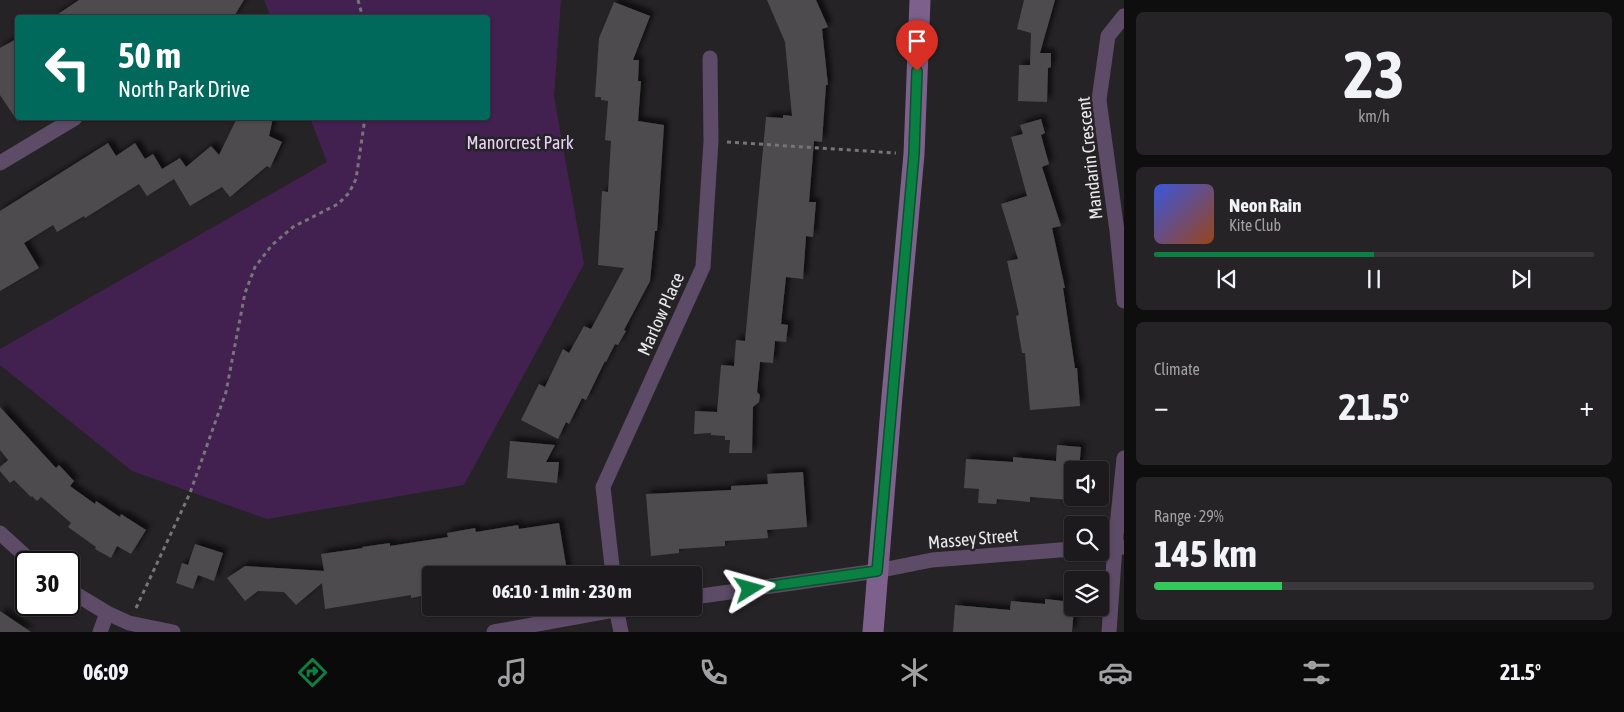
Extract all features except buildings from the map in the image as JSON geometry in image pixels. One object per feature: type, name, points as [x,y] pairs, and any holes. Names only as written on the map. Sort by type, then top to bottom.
[{"type":"main road","points":[[873,632],[914,154],[920,0]]},
{"type":"street","name":"Mandarin Crescent","points":[[1124,16],[1108,36],[1099,100],[1117,230],[1124,301]]},
{"type":"street","name":"Marlow Place","points":[[612,566],[603,487],[703,267],[711,141],[710,58]]},
{"type":"street","points":[[0,163],[72,120]]},
{"type":"street","points":[[1109,632],[1113,547],[1124,458]]},
{"type":"street","points":[[0,532],[20,551]]},
{"type":"street","name":"Massey Street","points":[[702,596],[877,571],[932,560],[1064,550]]},
{"type":"street","points":[[80,597],[129,623],[173,632]]},
{"type":"street","points":[[100,632],[106,612]]},
{"type":"street","points":[[494,632],[577,616]]},
{"type":"street","points":[[620,616],[621,632]]},
{"type":"path","points":[[358,0],[362,15]]},
{"type":"path","points":[[129,623],[190,493],[226,392],[245,293],[255,267],[272,245],[293,227],[338,204],[349,193],[356,179],[365,120]]},
{"type":"path","points":[[711,141],[914,154]]},
{"type":"green space","name":"Manorcrest Park","points":[[264,0],[561,0],[554,96],[584,264],[464,485],[267,519],[132,471],[0,365],[0,349],[327,162],[311,120],[490,120],[490,15],[270,15]]},
{"type":"route","points":[[750,589],[877,571],[914,154],[917,71]]}]
